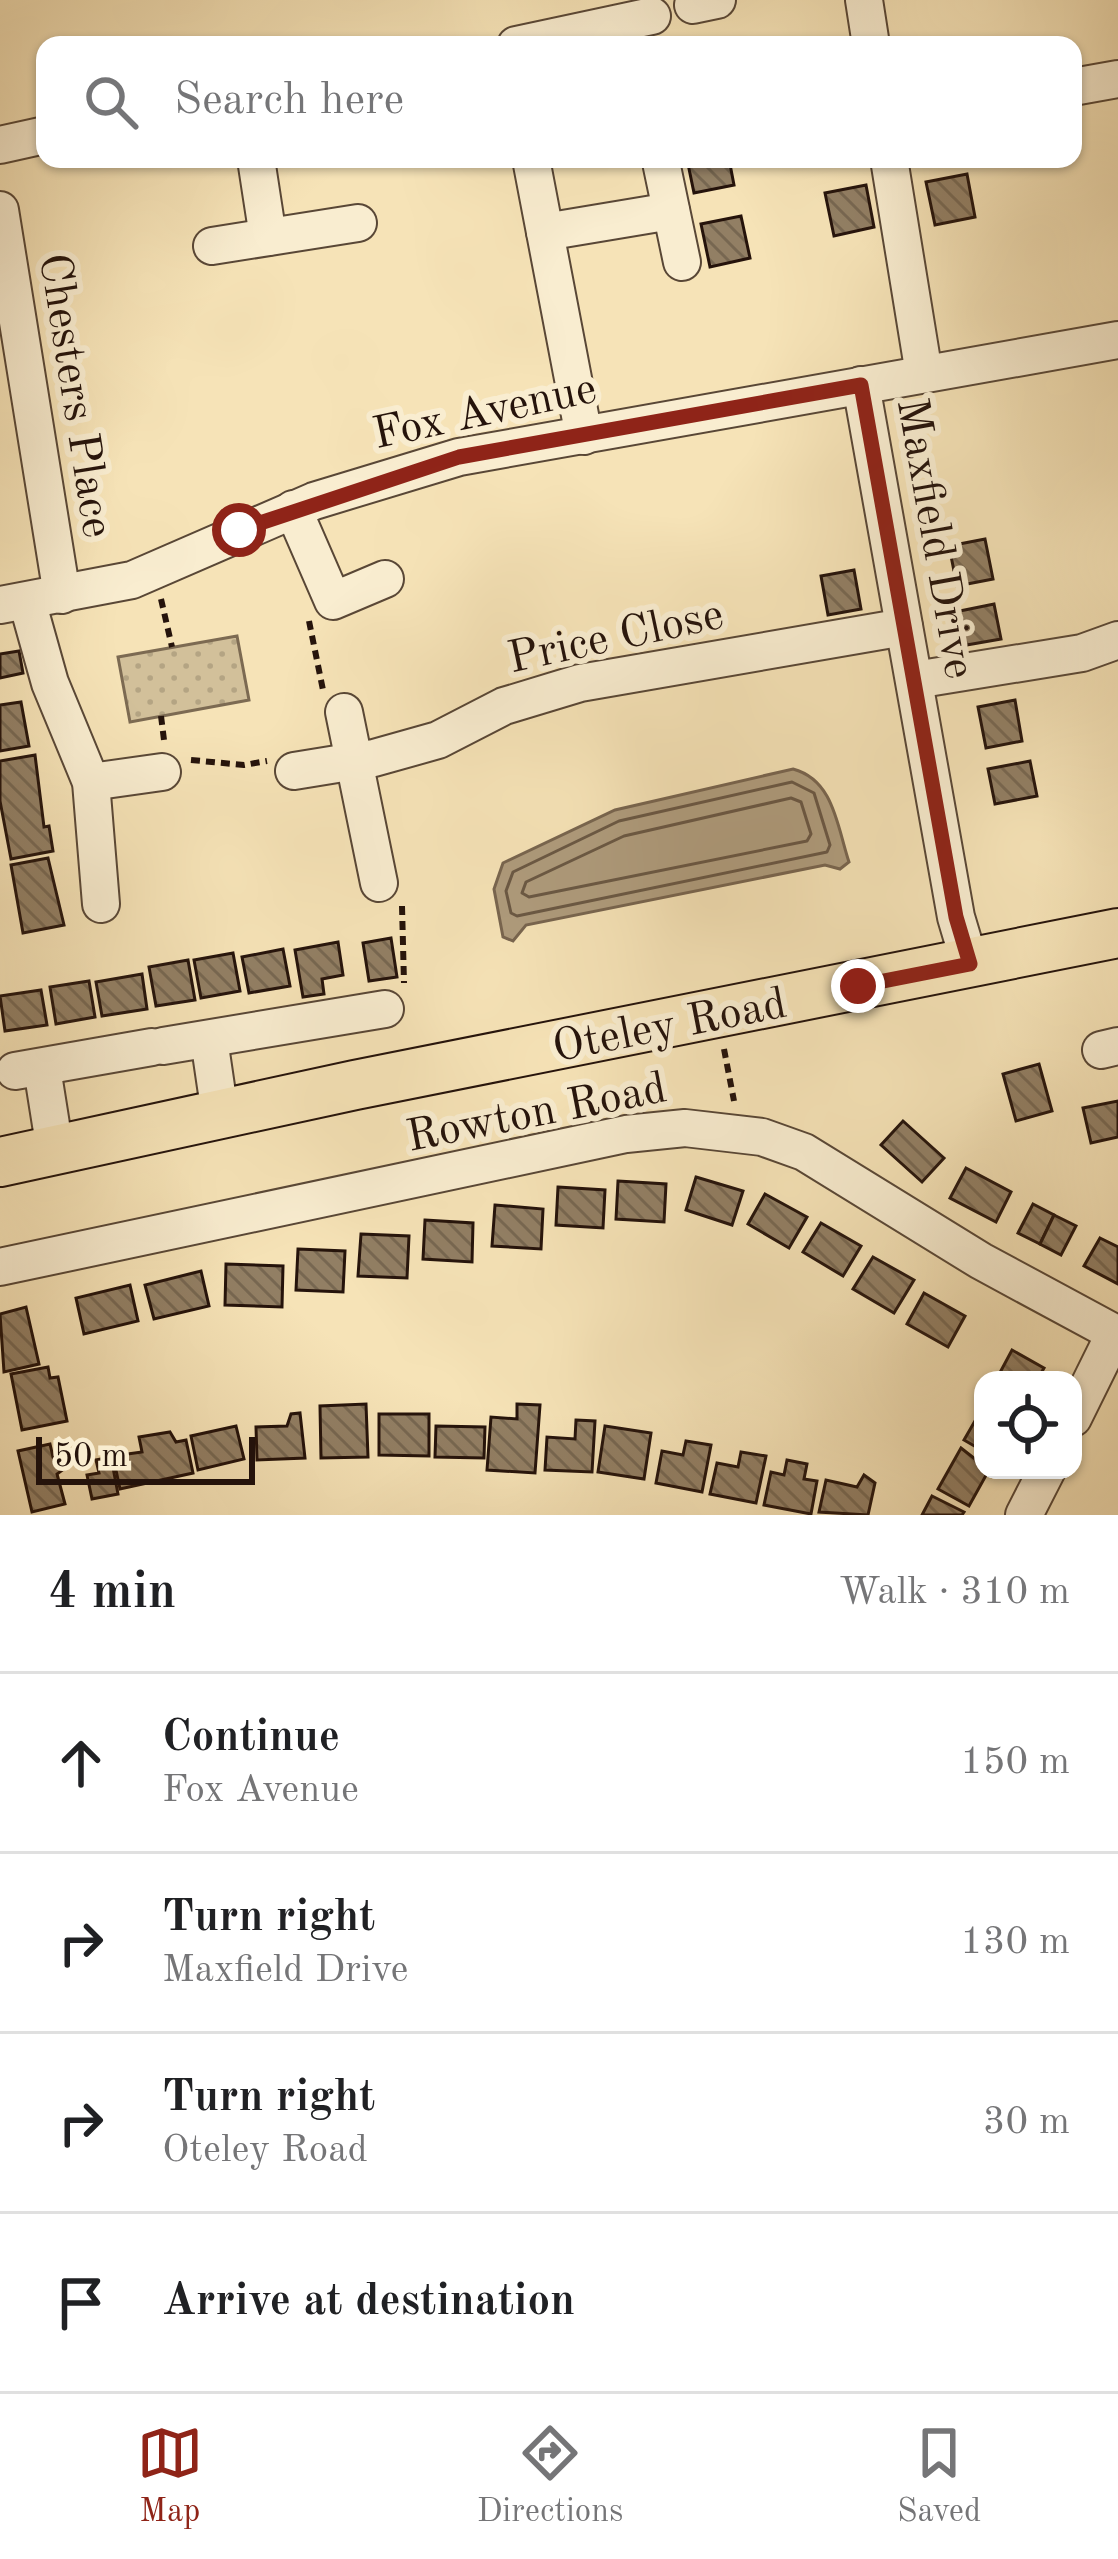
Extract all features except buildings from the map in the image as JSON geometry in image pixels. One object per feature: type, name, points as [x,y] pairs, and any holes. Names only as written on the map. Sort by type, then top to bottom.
[{"type":"main road","name":"Oteley Road","points":[[0,1162],[1118,933]]},
{"type":"street","points":[[863,0],[869,36]]},
{"type":"street","points":[[556,36],[652,16]]},
{"type":"street","points":[[1082,85],[1118,79]]},
{"type":"street","points":[[0,145],[36,137]]},
{"type":"street","points":[[257,168],[268,237]]},
{"type":"street","points":[[533,168],[584,436]]},
{"type":"street","points":[[663,168],[682,262]]},
{"type":"street","points":[[890,168],[924,374]]},
{"type":"street","name":"Chesters Place","points":[[0,211],[30,600],[50,683],[92,782],[101,904]]},
{"type":"street","points":[[545,232],[671,211]]},
{"type":"street","points":[[212,246],[358,224]]},
{"type":"street","name":"Maxfield Drive","points":[[970,964],[956,917],[861,385],[1118,340]]},
{"type":"street","name":"Fox Avenue","points":[[30,600],[169,567],[293,509],[459,457],[861,385]]},
{"type":"street","points":[[293,509],[333,601],[385,580]]},
{"type":"street","name":"Price Close","points":[[294,771],[438,740],[504,706],[580,683],[904,627]]},
{"type":"street","points":[[915,680],[1082,653],[1118,640]]},
{"type":"street","points":[[344,712],[379,883]]},
{"type":"street","points":[[92,782],[171,763]]},
{"type":"street","points":[[56,1150],[28,1070],[385,1009]]},
{"type":"street","points":[[209,1039],[220,1114]]},
{"type":"street","name":"Rowton Road","points":[[0,1267],[626,1134],[685,1127],[740,1134],[804,1152],[981,1262],[1117,1334]]},
{"type":"street","points":[[1082,1401],[1117,1334]]},
{"type":"street","points":[[1024,1515],[1042,1479]]},
{"type":"path","points":[[161,599],[172,647]]},
{"type":"path","points":[[303,606],[326,706],[344,712]]},
{"type":"path","points":[[161,716],[171,763],[244,765],[284,758],[294,771]]},
{"type":"path","points":[[722,1033],[740,1134]]},
{"type":"shaded area","points":[[237,636],[249,700],[130,722],[118,657]]},
{"type":"water","points":[[793,769],[817,783],[832,806],[849,862],[840,869],[825,865],[526,925],[513,941],[503,937],[494,889],[503,863],[615,810]]},
{"type":"route","points":[[239,530],[377,479],[459,457],[861,385],[956,917],[970,964],[858,986]]}]
